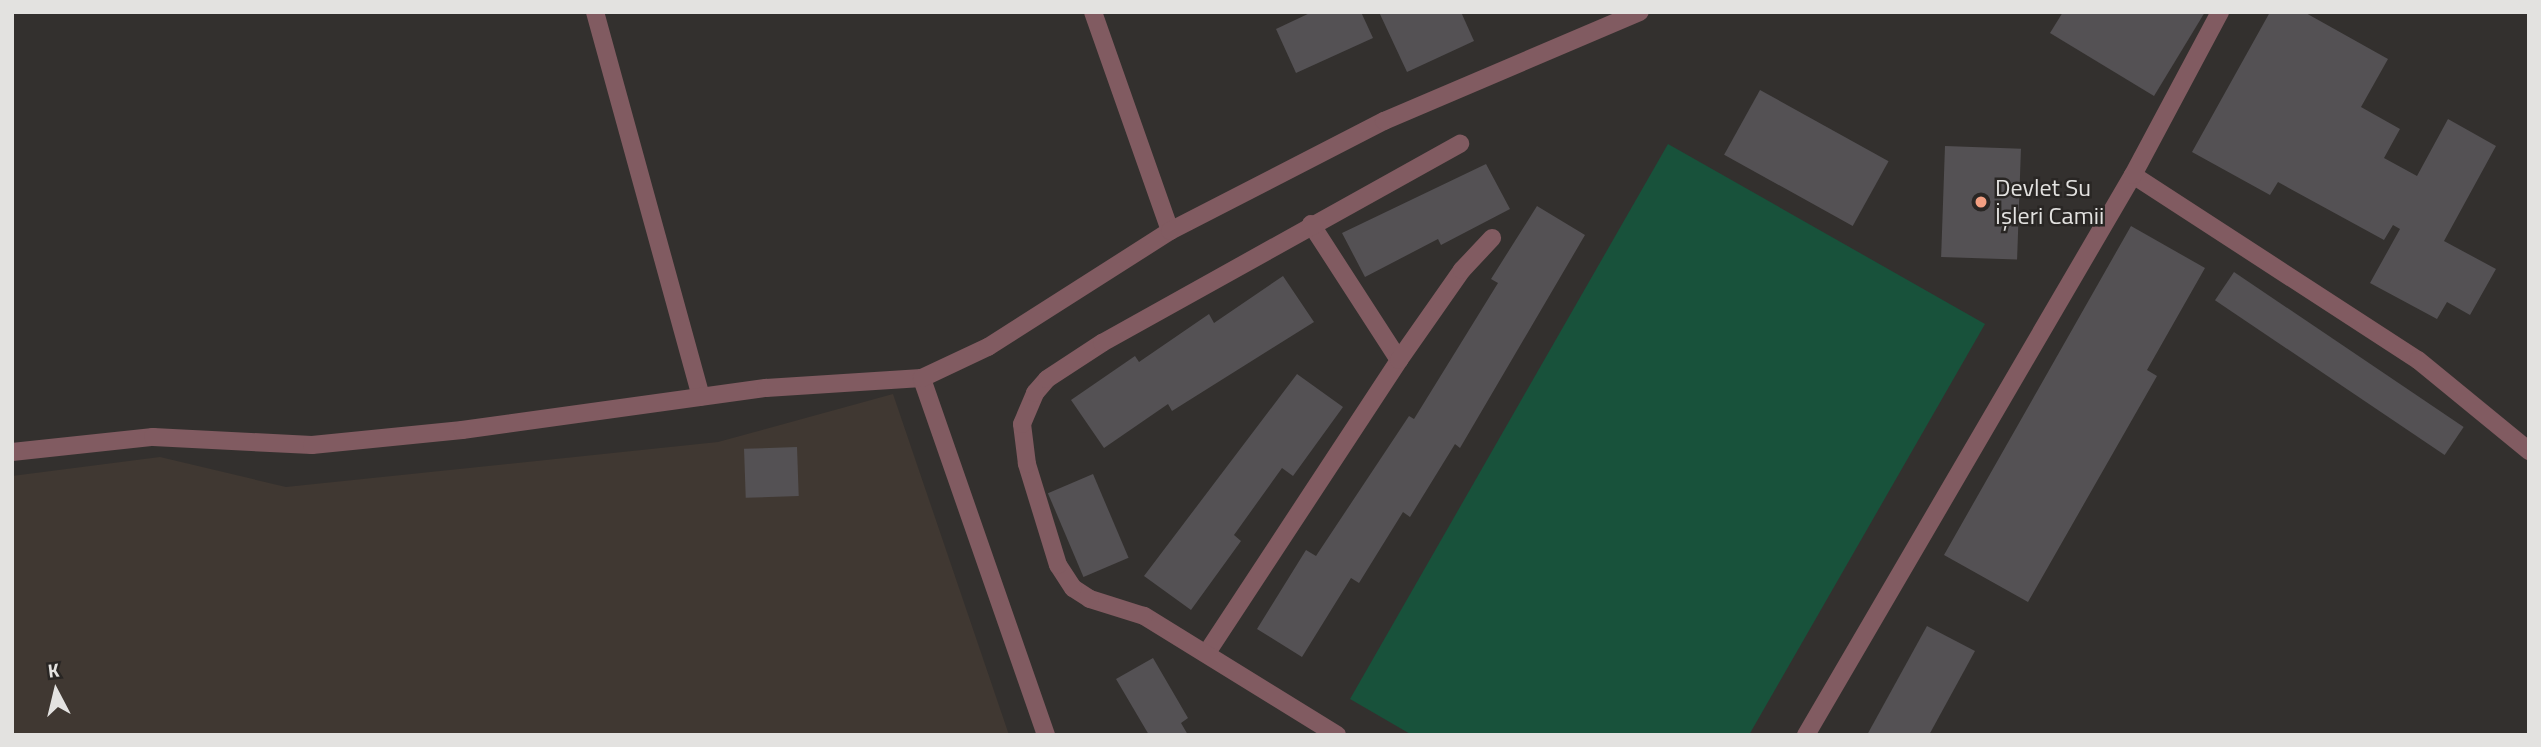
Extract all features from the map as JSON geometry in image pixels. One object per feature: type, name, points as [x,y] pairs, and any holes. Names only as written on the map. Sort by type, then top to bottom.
[{"type":"street","points":[[595,12],[701,397]]},
{"type":"street","points":[[1093,12],[1170,230]]},
{"type":"street","points":[[12,452],[153,437],[312,446],[766,388],[922,378],[988,347],[1170,230],[1384,121],[1640,12]]},
{"type":"street","points":[[1806,735],[2133,175],[2220,12]]},
{"type":"street","points":[[1337,735],[1208,651],[1144,616],[1090,599],[1066,579],[1027,464],[1022,424],[1035,393],[1047,379],[1102,343],[1311,224],[1460,144]]},
{"type":"street","points":[[2133,175],[2418,360],[2529,451]]},
{"type":"street","points":[[1311,224],[1399,360]]},
{"type":"street","points":[[1208,651],[1399,360],[1462,270],[1492,238]]},
{"type":"street","points":[[922,378],[1046,735]]},
{"type":"shaded area","points":[[893,394],[1009,735],[12,735],[12,476],[160,457],[286,487],[718,442]]},
{"type":"green space","points":[[1668,144],[1985,324],[1749,735],[1412,735],[1350,699]]},
{"type":"building","points":[[1312,12],[1361,12],[1373,38],[1296,73],[1276,29]]},
{"type":"building","points":[[1379,12],[1461,12],[1474,41],[1407,72]]},
{"type":"building","points":[[2063,12],[2205,12],[2154,96],[2050,33]]},
{"type":"building","points":[[2270,12],[2304,12],[2388,59],[2361,107],[2400,129],[2384,158],[2417,176],[2448,119],[2496,146],[2444,241],[2496,269],[2470,315],[2447,302],[2437,319],[2370,283],[2400,229],[2393,225],[2384,240],[2278,182],[2270,195],[2192,152]]},
{"type":"building","points":[[1760,90],[1889,161],[1853,226],[1724,155]]},
{"type":"building","name":"Devlet Su İşleri Camii","points":[[1945,146],[2021,149],[2017,260],[1941,257]]},
{"type":"building","points":[[1486,164],[1510,209],[1441,245],[1438,239],[1365,277],[1342,233]]},
{"type":"building","points":[[1537,206],[1585,235],[1460,448],[1455,444],[1410,517],[1403,512],[1359,583],[1351,578],[1302,657],[1257,629],[1306,550],[1316,556],[1409,416],[1414,419],[1498,283],[1491,279]]},
{"type":"building","points":[[2131,226],[2205,268],[2147,370],[2157,376],[2028,602],[1944,555]]},
{"type":"building","points":[[2234,272],[2464,427],[2445,455],[2215,300]]},
{"type":"building","points":[[1283,276],[1314,322],[1172,411],[1168,404],[1104,448],[1071,400],[1135,356],[1139,362],[1209,314],[1214,323]]},
{"type":"building","points":[[1297,374],[1343,407],[1293,476],[1282,468],[1234,535],[1241,541],[1191,610],[1144,576]]},
{"type":"building","points":[[797,447],[799,496],[746,498],[744,449]]},
{"type":"building","points":[[1093,474],[1129,558],[1083,577],[1048,493]]},
{"type":"building","points":[[1927,626],[1975,651],[1929,735],[1867,735]]},
{"type":"building","points":[[1153,658],[1188,718],[1181,723],[1188,735],[1149,735],[1116,679]]},
{"type":"place","name":"Devlet Su İşleri Camii","points":[[1981,202]]}]
